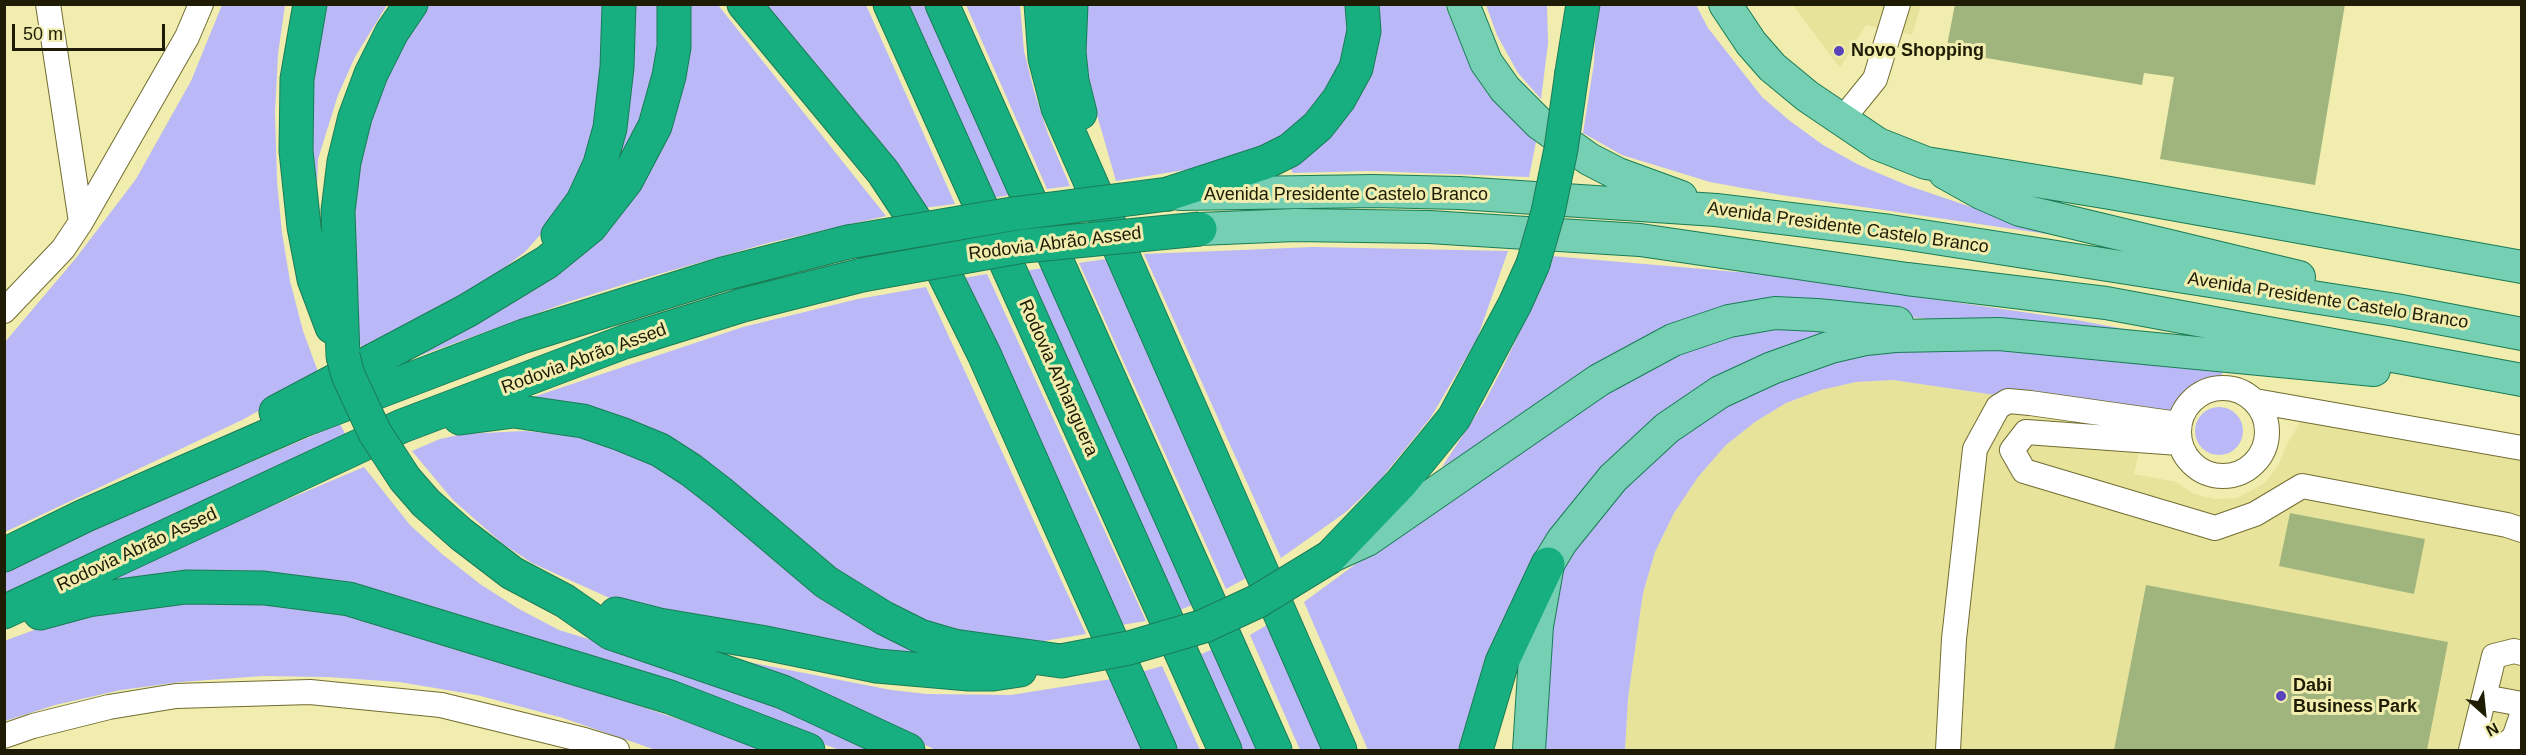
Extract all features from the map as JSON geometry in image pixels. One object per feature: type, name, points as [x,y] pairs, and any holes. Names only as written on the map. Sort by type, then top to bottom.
[{"type":"highway","points":[[310,4],[297,80],[296,151],[304,227],[314,279],[348,375],[375,433],[405,478],[426,503],[461,534],[512,573],[565,601],[611,633],[783,692],[908,750]]},
{"type":"highway","points":[[343,356],[338,210],[344,162],[355,117],[371,74],[392,32],[411,4]]},
{"type":"highway","points":[[511,284],[569,223],[583,201],[600,164],[615,98],[619,4]]},
{"type":"highway","points":[[84,516],[468,310],[547,262],[590,227],[626,181],[642,153],[663,101],[674,47],[674,4]]},
{"type":"highway","points":[[744,4],[877,165],[926,237],[984,354],[1160,750]]},
{"type":"highway","name":"Rodovia Anhanguera","points":[[890,4],[1225,750]]},
{"type":"highway","points":[[942,4],[1275,750]]},
{"type":"highway","points":[[1041,4],[1045,58],[1058,108],[1340,750]]},
{"type":"highway","points":[[1071,4],[1069,52],[1072,81],[1107,220]]},
{"type":"highway","name":"Rodovia Abrão Assed","points":[[4,555],[84,516],[301,421],[524,336],[712,277],[848,243],[1012,214],[1168,194],[1266,162],[1290,150],[1318,126],[1339,99],[1356,68],[1364,32],[1362,4]]},
{"type":"highway","points":[[1562,4],[1572,72]]},
{"type":"highway","points":[[565,601],[659,625],[760,642],[877,666],[933,672],[993,674],[1011,673],[1129,648],[1204,626],[1258,601],[1330,557],[1401,483],[1454,418],[1515,304],[1533,264],[1548,212],[1562,149],[1583,4]]},
{"type":"highway","name":"Rodovia Abrão Assed","points":[[4,612],[402,426],[624,342],[743,305],[862,275],[1024,246],[1200,229]]},
{"type":"highway","points":[[402,426],[514,411],[583,421],[621,434],[660,450],[691,470],[826,582],[884,618],[920,636],[954,646],[1061,661]]},
{"type":"highway","points":[[1476,750],[1502,662],[1548,564]]},
{"type":"highway","points":[[4,623],[88,600],[156,590],[228,586],[309,592],[349,599],[423,620],[670,697],[808,750]]},
{"type":"main road","points":[[1462,4],[1486,62],[1505,89],[1540,124],[1589,159],[1618,174],[1716,210]]},
{"type":"main road","points":[[1725,4],[1751,43],[1772,67],[1807,96],[1878,144],[1926,163],[1981,193],[2020,210],[2286,273],[2396,310]]},
{"type":"main road","points":[[1926,163],[2121,195],[2522,267]]},
{"type":"main road","name":"Avenida Presidente Castelo Branco","points":[[1168,194],[1373,191],[1448,193],[1716,210],[1890,231],[2396,310],[2522,334]]},
{"type":"main road","name":"Avenida Presidente Castelo Branco","points":[[1200,229],[1296,225],[1418,227],[1640,240],[1907,279],[2106,303],[2520,380]]},
{"type":"main road","points":[[1330,557],[1367,540],[1599,380],[1672,340],[1704,329],[1753,316],[1796,314],[1999,334]]},
{"type":"main road","name":"Avenida Presidente Castelo Branco","points":[[1548,564],[1581,515],[1636,454],[1696,407],[1729,388],[1798,357],[1866,339],[1999,334],[2323,366],[2520,380]]},
{"type":"main road","points":[[1528,750],[1537,626],[1548,564]]},
{"type":"street","points":[[48,4],[81,222]]},
{"type":"street","points":[[4,311],[63,249],[81,222],[187,37],[201,4]]},
{"type":"street","points":[[1841,121],[1875,79],[1898,4]]},
{"type":"street","points":[[2215,388],[2230,388],[2255,401],[2264,413],[2268,428],[2267,442],[2261,456],[2251,467],[2238,474],[2223,477],[2209,475],[2195,468],[2185,457],[2179,434],[2190,402],[2201,393],[2215,388]]},
{"type":"street","points":[[1948,750],[1954,639],[1975,449],[1998,407],[2008,401],[2030,403],[2179,434]]},
{"type":"street","points":[[2255,401],[2522,448]]},
{"type":"street","points":[[2179,434],[2026,432],[2012,450],[2024,471],[2216,528],[2255,514],[2302,486],[2507,525],[2522,530]]},
{"type":"street","points":[[2522,653],[2514,651],[2494,656],[2472,745],[2503,746],[2514,738],[2522,715]]},
{"type":"street","points":[[4,736],[33,726],[109,707],[176,696],[310,692],[441,705],[617,750]]},
{"type":"street","points":[[2484,697],[2522,704]]},
{"type":"shaded area","points":[[222,5],[285,5],[278,54],[275,112],[277,181],[290,281],[303,331],[320,377],[242,420],[5,532],[5,342],[76,258],[136,179],[191,81]]},
{"type":"shaded area","points":[[321,5],[387,5],[355,57],[338,95],[318,159],[317,186],[311,183],[311,97]]},
{"type":"shaded area","points":[[425,5],[611,5],[600,133],[571,194],[548,226],[525,252],[489,279],[364,357],[347,287],[361,128]]},
{"type":"shaded area","points":[[630,5],[663,5],[662,61],[621,173],[606,164]]},
{"type":"shaded area","points":[[684,5],[718,5],[886,216],[768,243],[638,280],[571,301],[419,356],[417,348],[619,209]]},
{"type":"shaded area","points":[[762,5],[866,5],[955,204],[923,208]]},
{"type":"shaded area","points":[[903,5],[924,5],[1010,195],[992,198]]},
{"type":"shaded area","points":[[966,5],[1020,5],[1024,51],[1034,91],[1048,134],[1070,186],[1047,189]]},
{"type":"shaded area","points":[[1084,5],[1351,5],[1351,24],[1340,78],[1303,128],[1229,163],[1116,181],[1089,87],[1084,51]]},
{"type":"shaded area","points":[[1371,5],[1445,5],[1473,72],[1490,97],[1536,142],[1529,177],[1370,171],[1293,173],[1288,163]]},
{"type":"shaded area","points":[[1486,5],[1547,5],[1548,43],[1541,99],[1518,73],[1497,35]]},
{"type":"shaded area","points":[[1597,5],[1696,5],[1708,28],[1762,97],[1823,145],[1859,165],[1909,186],[2054,235],[1781,195],[1710,182],[1622,155],[1583,133],[1594,63]]},
{"type":"shaded area","name":"Novo Shopping","points":[[1793,5],[1921,5],[1912,35],[1866,25],[1840,68]]},
{"type":"shaded area","points":[[1313,247],[1508,251],[1477,339],[1431,417],[1380,480],[1346,512],[1281,558],[1144,254]]},
{"type":"shaded area","points":[[1551,256],[1761,274],[2071,319],[2243,351],[1802,306],[1569,388],[1442,467],[1484,403],[1504,365],[1535,299]]},
{"type":"shaded area","points":[[1106,259],[1250,576],[1226,589],[1079,263]]},
{"type":"shaded area","points":[[1044,268],[1197,603],[1175,612],[1023,271]]},
{"type":"shaded area","points":[[987,274],[1146,621],[1121,625],[964,278]]},
{"type":"shaded area","points":[[926,287],[1086,634],[1038,642],[960,636],[867,599],[718,480],[530,398],[743,327],[858,299]]},
{"type":"shaded area","points":[[1842,329],[1601,469],[1572,502],[1550,532],[1465,750],[1368,750],[1304,602],[1447,497],[1619,383],[1684,349],[1720,337],[1755,331]]},
{"type":"shaded area","points":[[1981,345],[2223,371],[2219,385],[2203,388],[2190,395],[2170,418],[2138,416],[1893,380],[1856,382],[1821,390],[1786,403],[1755,422],[1726,445],[1698,477],[1674,513],[1655,552],[1643,593],[1628,698],[1625,750],[1538,750],[1550,599],[1566,566],[1593,521],[1674,433],[1826,356]]},
{"type":"shaded area","points":[[1893,380],[2138,416],[2139,450],[2134,474],[2176,482],[2194,494],[2215,499],[2237,498],[2265,483],[2278,466],[2286,446],[2301,421],[2521,461],[2521,750],[1625,750],[1628,698],[1643,593],[1655,552],[1674,513],[1698,477],[1726,445],[1755,422],[1786,403],[1821,390],[1856,382]]},
{"type":"shaded area","points":[[2214,407],[2224,407],[2236,414],[2243,426],[2243,436],[2236,448],[2224,455],[2214,455],[2199,444],[2195,436],[2195,426],[2206,411]]},
{"type":"shaded area","points":[[340,424],[348,439],[236,485],[5,595],[5,572],[115,520]]},
{"type":"shaded area","points":[[525,431],[600,439],[664,466],[935,659],[625,605],[532,563],[503,544],[453,500],[412,451],[440,439],[463,434]]},
{"type":"shaded area","points":[[364,467],[410,525],[480,584],[519,609],[559,630],[640,655],[799,715],[878,750],[840,750],[479,625],[107,582],[267,508]]},
{"type":"shaded area","points":[[187,599],[324,607],[472,649],[769,750],[656,750],[563,718],[477,695],[399,682],[328,677],[262,676],[181,682],[121,690],[55,705],[5,721],[4,641],[59,621]]},
{"type":"shaded area","points":[[1272,622],[1327,750],[1300,750],[1250,635]]},
{"type":"shaded area","points":[[1215,648],[1261,750],[1238,750],[1197,656]]},
{"type":"shaded area","points":[[743,661],[891,690],[927,694],[1011,695],[1112,679],[1143,750],[936,750]]},
{"type":"shaded area","points":[[1162,666],[1200,750],[1176,750],[1141,672]]},
{"type":"building","points":[[1955,4],[2345,4],[2315,185],[2160,159],[2174,77],[2144,73],[2142,85],[1946,51]]},
{"type":"building","points":[[2290,513],[2425,539],[2414,594],[2279,566]]},
{"type":"building","name":"Dabi Business Park","points":[[2146,585],[2448,642],[2427,750],[2114,750]]},
{"type":"place","name":"Novo Shopping","points":[[1839,51]]},
{"type":"place","name":"Dabi Business Park","points":[[2281,696]]}]
